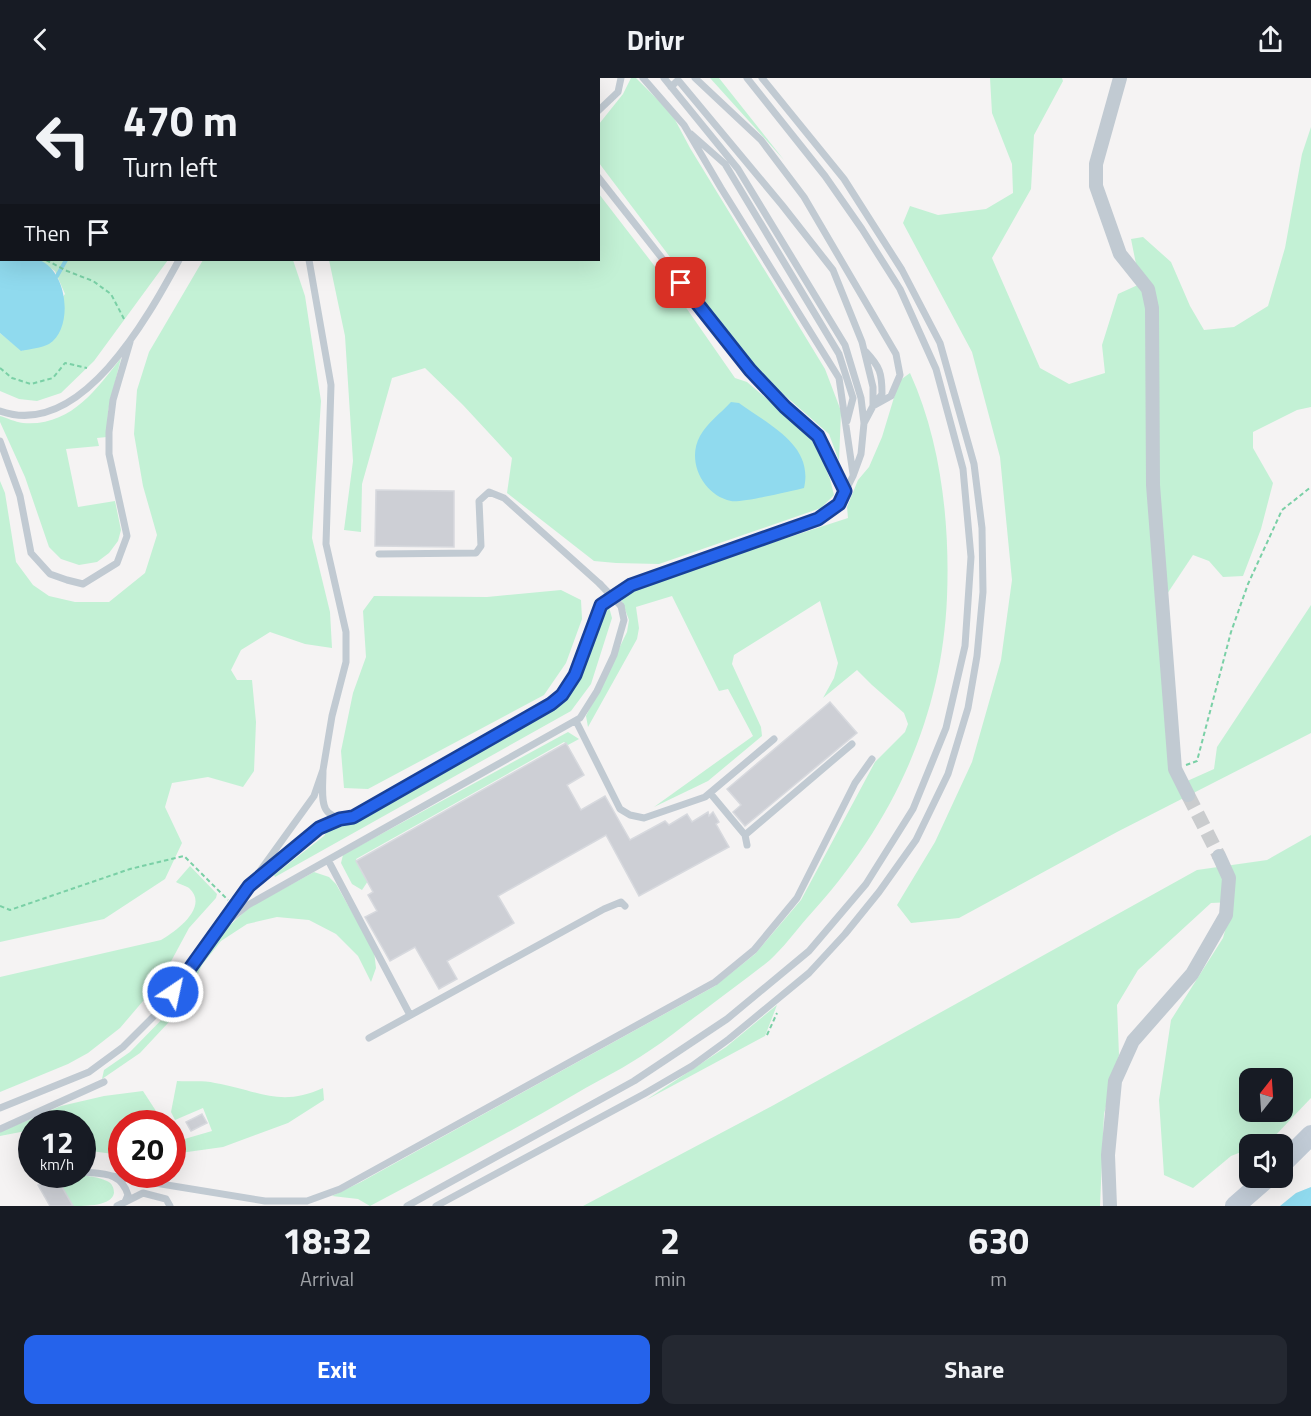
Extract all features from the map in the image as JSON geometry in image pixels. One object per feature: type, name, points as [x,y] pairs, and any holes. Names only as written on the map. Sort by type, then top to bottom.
[{"type":"street","points":[[1120,78],[1096,164],[1096,186],[1120,254],[1148,289],[1152,308],[1153,485],[1175,769],[1188,795]]},
{"type":"street","points":[[1110,1206],[1108,1155],[1115,1080],[1133,1041],[1192,974],[1226,915],[1228,878],[1220,856]]},
{"type":"street","points":[[1293,1153],[1311,1135]]},
{"type":"street","points":[[1235,1206],[1256,1188]]},
{"type":"lane","points":[[600,109],[618,92],[621,78]]},
{"type":"lane","points":[[643,78],[687,130],[725,164],[839,354],[853,398],[847,423]]},
{"type":"lane","points":[[249,886],[319,828],[340,819],[353,817],[551,704],[562,695],[575,675],[601,605],[631,585],[818,519],[839,504],[861,454],[864,423],[861,398],[845,345],[738,169],[664,78]]},
{"type":"lane","points":[[695,78],[761,140],[804,196],[896,354],[900,375],[891,396],[873,406]]},
{"type":"lane","points":[[407,1206],[634,1081],[727,1020],[809,951],[866,884],[913,809],[946,728],[965,646],[971,557],[963,469],[936,369],[900,289],[862,229],[825,176],[747,78]]},
{"type":"lane","points":[[436,1206],[644,1095],[692,1066],[729,1039],[809,973],[879,892],[916,840],[948,774],[968,708],[977,656],[983,592],[982,528],[974,464],[940,343],[902,270],[844,179],[762,78]]},
{"type":"lane","points":[[671,87],[680,79],[833,270],[864,350],[873,387],[873,406],[864,423]]},
{"type":"lane","points":[[687,130],[721,189],[839,378],[853,476]]},
{"type":"lane","points":[[600,180],[750,370],[785,407],[818,436],[845,491]]},
{"type":"lane","points":[[0,411],[15,416],[39,415],[59,408],[100,378],[130,342],[178,261]]},
{"type":"lane","points":[[309,261],[331,385],[326,544],[346,632],[346,662],[332,716],[323,770],[323,806],[330,816],[340,819]]},
{"type":"lane","points":[[0,441],[20,496],[31,553],[50,574],[83,584],[117,562],[127,536],[109,454],[109,432],[113,400],[130,342]]},
{"type":"lane","points":[[219,928],[248,905],[576,721],[597,691],[614,655],[624,620],[621,606],[600,584],[504,498],[489,492],[479,501],[480,546],[476,553],[379,554]]},
{"type":"lane","points":[[576,721],[620,809],[630,815],[644,818],[705,797],[774,739]]},
{"type":"lane","points":[[744,835],[852,744]]},
{"type":"lane","points":[[185,1188],[265,1201],[307,1201],[340,1189],[715,982],[754,950],[797,897],[855,783],[872,759]]},
{"type":"lane","points":[[0,1108],[89,1072],[123,1047],[163,1008],[314,796],[323,770]]},
{"type":"lane","points":[[710,793],[744,835],[747,845]]},
{"type":"lane","points":[[328,860],[410,1015]]},
{"type":"lane","points":[[369,1038],[604,909],[621,902],[625,906]]},
{"type":"lane","points":[[0,1129],[104,1082]]},
{"type":"lane","points":[[125,1188],[128,1195],[125,1202]]},
{"type":"lane","points":[[117,1206],[143,1193],[166,1198],[170,1206]]},
{"type":"path","points":[[48,261],[93,281],[111,294],[124,320]]},
{"type":"path","points":[[0,369],[12,378],[31,384],[53,378],[66,363],[87,368]]},
{"type":"path","points":[[1175,769],[1197,761],[1231,632],[1248,584],[1282,510],[1311,487]]},
{"type":"path","points":[[0,906],[10,910],[130,870],[184,856],[234,906]]},
{"type":"green space","points":[[631,78],[636,78],[672,114],[690,148],[825,369],[841,411],[839,461],[829,434],[767,380],[713,314],[600,164],[600,123],[623,94]]},
{"type":"green space","points":[[710,78],[719,78],[784,160]]},
{"type":"green space","points":[[990,78],[1062,78],[1063,81],[1034,135],[1031,189],[992,258],[1040,368],[1069,384],[1105,373],[1102,345],[1118,294],[1140,284],[1131,239],[1143,237],[1171,262],[1190,306],[1204,330],[1234,327],[1268,306],[1285,248],[1302,154],[1311,127],[1311,407],[1297,410],[1253,432],[1253,448],[1273,483],[1261,529],[1243,576],[1223,577],[1209,561],[1193,555],[1167,594],[1170,765],[1185,782],[1214,769],[1217,747],[1311,605],[1311,733],[1117,832],[959,918],[911,923],[897,905],[935,842],[972,762],[1001,660],[1012,580],[1000,457],[972,352],[903,223],[910,206],[938,215],[986,209],[1013,193],[1012,164],[992,113]]},
{"type":"green space","points":[[600,195],[680,299],[735,378],[747,382],[794,422],[817,446],[834,495],[821,508],[659,564],[594,561],[507,493],[512,458],[425,368],[392,378],[362,484],[361,532],[344,530],[353,461],[345,336],[329,261],[600,261]]},
{"type":"green space","points":[[40,261],[167,261],[94,361],[61,393],[37,401],[19,399],[0,391],[0,333],[22,351],[65,294],[55,271]]},
{"type":"green space","points":[[202,261],[293,261],[305,296],[321,401],[312,538],[330,612],[332,648],[305,644],[270,632],[241,650],[231,670],[237,680],[252,680],[256,722],[254,771],[243,787],[208,777],[172,783],[165,807],[182,843],[165,879],[104,919],[0,942],[0,481],[5,493],[16,562],[33,585],[49,596],[75,602],[109,602],[145,573],[157,535],[143,486],[134,434],[137,390],[149,352]]},
{"type":"green space","points":[[121,358],[108,411],[107,437],[97,438],[99,446],[66,449],[78,507],[115,501],[121,530],[118,541],[109,553],[97,562],[79,565],[61,559],[49,547],[25,477],[0,422],[0,416],[23,423],[40,423],[68,413],[91,394]]},
{"type":"green space","points":[[910,373],[929,426],[945,512],[948,569],[943,643],[935,687],[906,770],[886,810],[863,847],[837,883],[770,960],[640,1057],[500,1137],[370,1206],[358,1199],[332,1196],[715,986],[755,954],[801,900],[875,762],[905,732],[908,724],[904,713],[857,670],[823,698],[834,678],[838,663],[820,601],[734,655],[732,664],[761,727],[762,736],[708,781],[654,807],[753,736],[728,689],[719,691],[672,596],[636,607],[639,628],[637,639],[588,727],[586,716],[627,632],[629,620],[621,599],[637,587],[848,518],[847,507],[858,480],[869,467],[882,437],[899,381]]},
{"type":"green space","points":[[561,590],[581,600],[582,619],[566,663],[544,695],[368,789],[344,788],[341,751],[353,693],[366,657],[363,611],[374,596],[487,597]]},
{"type":"green space","points":[[609,607],[612,618],[591,684],[571,711],[275,877],[274,875],[324,836],[330,826],[350,822],[555,707],[573,685],[593,631]]},
{"type":"green space","points":[[568,732],[579,739],[568,745],[564,742],[356,859],[368,881],[362,890],[352,884],[341,863],[343,855]]},
{"type":"green space","points":[[1311,835],[1311,1098],[1293,1117],[1293,1068],[1239,1068],[1239,1122],[1288,1122],[1277,1134],[1239,1134],[1239,1153],[1231,1156],[1193,1188],[1164,1175],[1159,1100],[1171,1020],[1223,938],[1233,902],[1211,903],[1138,970],[1117,1005],[1119,1055],[1104,1114],[1100,1206],[583,1206],[772,1106],[1197,870],[1267,860]]},
{"type":"green space","points":[[190,866],[217,894],[216,898],[189,928],[161,980],[120,1028],[88,1053],[68,1064],[0,1092],[0,977],[161,940],[182,925],[193,911],[194,895],[189,888],[176,882]]},
{"type":"green space","points":[[314,872],[329,877],[336,884],[374,951],[376,968],[371,982],[358,956],[336,934],[309,920],[277,917],[247,924],[221,941],[202,965],[182,1008],[140,1053],[102,1079],[104,1070],[130,1052],[172,1009],[198,963],[218,936],[250,907]]},
{"type":"green space","points":[[777,1005],[765,1036],[646,1100],[726,1047]]},
{"type":"green space","points":[[177,1081],[210,1082],[281,1097],[308,1094],[323,1088],[324,1100],[288,1123],[223,1147],[186,1152],[186,1139],[212,1131],[203,1108],[186,1115],[186,1110],[171,1110]]},
{"type":"green space","points":[[143,1091],[155,1110],[108,1110],[108,1153],[96,1152],[96,1110],[52,1110],[104,1096]]},
{"type":"green space","points":[[18,1124],[18,1133],[0,1136],[0,1132]]},
{"type":"green space","points":[[96,1177],[107,1181],[108,1188],[113,1188],[114,1193],[109,1201],[73,1206],[63,1188],[96,1188]]},
{"type":"water","points":[[0,261],[41,261],[49,266],[62,287],[64,300],[62,326],[57,336],[49,344],[21,351],[0,333]]},
{"type":"water","points":[[731,402],[739,403],[775,428],[796,448],[805,473],[804,488],[755,499],[731,501],[721,498],[705,484],[696,466],[696,446],[707,426]]},
{"type":"water","points":[[1311,1187],[1311,1206],[1280,1206],[1296,1193]]},
{"type":"building","points":[[376,490],[454,491],[454,547],[375,546]]},
{"type":"building","points":[[830,702],[857,733],[745,826],[733,812],[741,805],[727,789]]},
{"type":"building","points":[[566,743],[584,775],[567,785],[581,810],[605,796],[630,840],[665,821],[669,825],[687,814],[692,822],[708,812],[709,816],[713,812],[719,822],[716,824],[729,847],[639,896],[606,835],[498,896],[514,923],[447,961],[457,979],[439,989],[415,947],[390,961],[365,917],[377,911],[368,895],[373,892],[356,861]]},
{"type":"building","points":[[202,1114],[207,1123],[191,1131],[186,1122]]},
{"type":"building","points":[[40,1188],[63,1188],[73,1206],[50,1206]]},
{"type":"waterway","points":[[57,276],[65,261]]},
{"type":"tunnel","points":[[1188,795],[1219,856]]},
{"type":"route","points":[[173,992],[249,886],[319,828],[340,819],[353,817],[551,704],[562,695],[575,675],[601,605],[631,585],[818,519],[839,504],[845,491],[818,436],[785,407],[750,370],[681,283]]}]
